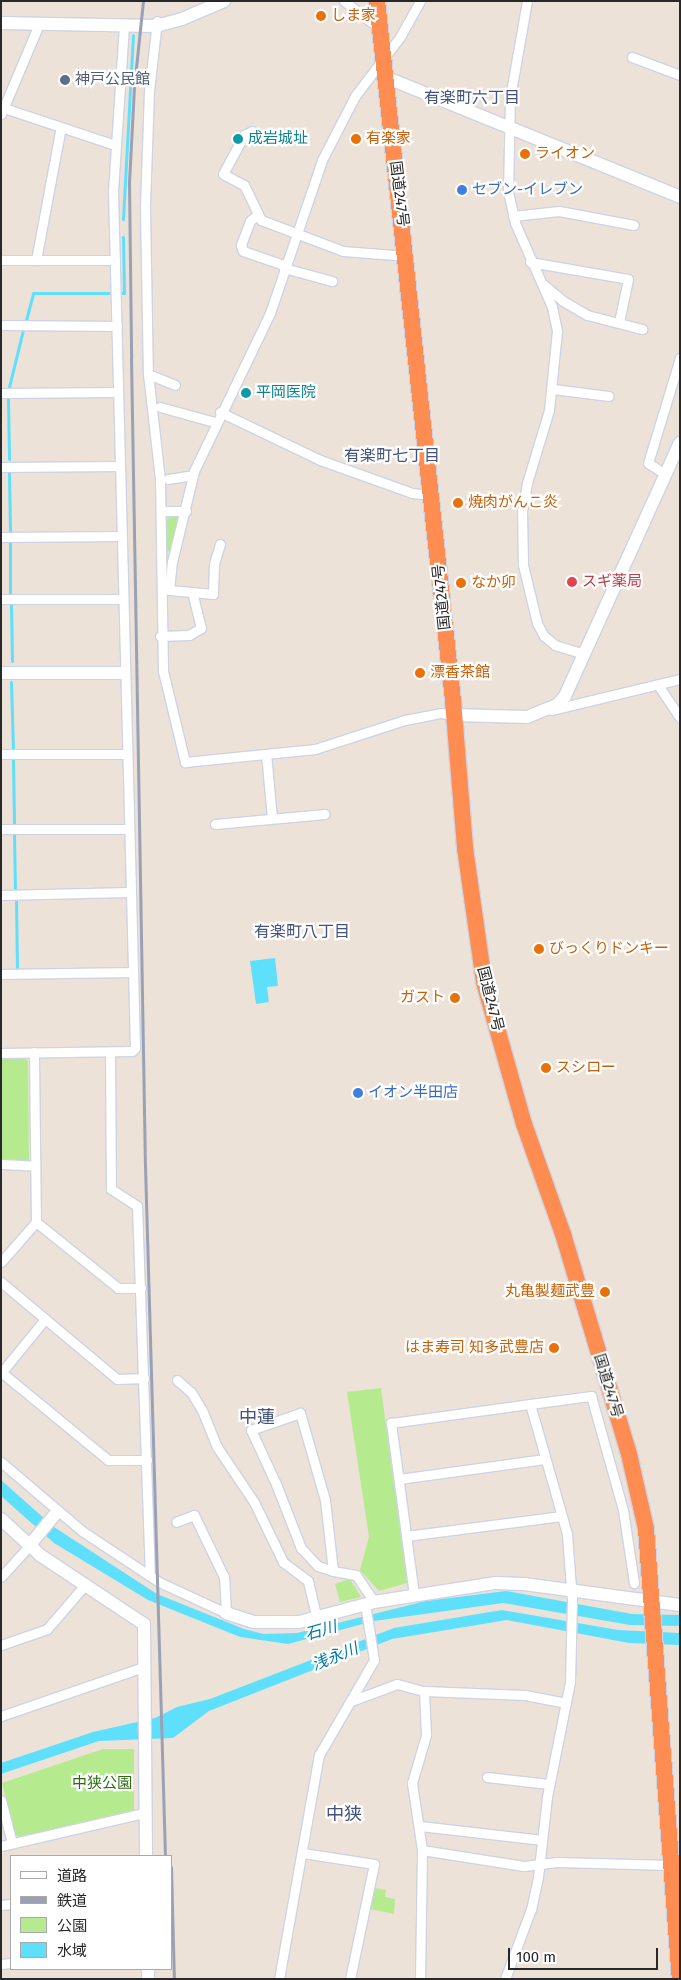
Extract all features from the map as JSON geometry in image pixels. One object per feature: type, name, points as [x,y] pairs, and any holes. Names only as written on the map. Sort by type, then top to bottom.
[{"type":"highway","name":"国道247号","points":[[377,1],[407,256],[454,714],[465,848],[484,982],[524,1124],[563,1234],[629,1454],[646,1529],[680,1979]]},
{"type":"street","points":[[1,24],[124,25],[157,23],[182,20],[224,1]]},
{"type":"street","points":[[344,1],[380,28]]},
{"type":"street","points":[[220,544],[214,564],[213,594],[169,590],[172,562],[186,511],[193,475],[215,422],[270,313],[284,267],[322,160],[347,110],[368,77],[383,60],[420,1]]},
{"type":"street","points":[[527,1],[508,126],[507,176],[513,216],[530,262],[552,306],[557,331],[553,388],[525,492],[521,529],[523,565],[537,622],[544,636],[554,645],[584,654]]},
{"type":"street","points":[[157,23],[149,91],[145,207],[148,374],[161,511],[160,636],[171,715],[185,762],[316,750],[405,720],[441,713],[527,716],[680,679]]},
{"type":"street","points":[[39,24],[3,111],[61,127],[115,145]]},
{"type":"street","points":[[1,1053],[110,1052],[132,1051],[135,1048],[129,892],[113,191],[124,25]]},
{"type":"street","points":[[632,57],[680,75]]},
{"type":"street","points":[[368,77],[385,77],[680,197]]},
{"type":"street","points":[[36,260],[61,127]]},
{"type":"street","points":[[252,131],[244,136],[223,174],[244,185],[261,220],[296,234],[360,255],[407,256]]},
{"type":"street","points":[[513,216],[559,211],[634,225]]},
{"type":"street","points":[[258,214],[250,221],[241,246],[243,251],[284,267],[332,281]]},
{"type":"street","points":[[2,263],[36,260],[115,260]]},
{"type":"street","points":[[530,262],[628,279],[619,322]]},
{"type":"street","points":[[540,281],[563,301],[588,315],[642,329]]},
{"type":"street","points":[[1,325],[117,326]]},
{"type":"street","points":[[665,474],[648,463],[680,358]]},
{"type":"street","points":[[148,374],[175,384]]},
{"type":"street","points":[[553,388],[609,396]]},
{"type":"street","points":[[1,393],[118,392]]},
{"type":"street","points":[[160,407],[215,422]]},
{"type":"street","points":[[220,412],[320,460],[412,492],[430,494]]},
{"type":"street","points":[[542,712],[557,705],[565,696],[680,443]]},
{"type":"street","points":[[1,466],[120,466]]},
{"type":"street","points":[[168,479],[193,475]]},
{"type":"street","points":[[161,511],[186,511]]},
{"type":"street","points":[[1,536],[121,536]]},
{"type":"street","points":[[160,636],[189,635],[201,628],[192,592]]},
{"type":"street","points":[[1,598],[123,599]]},
{"type":"street","points":[[1,672],[124,673]]},
{"type":"street","points":[[658,685],[680,718]]},
{"type":"street","points":[[1,754],[127,754]]},
{"type":"street","points":[[266,754],[272,817]]},
{"type":"street","points":[[215,824],[272,817],[325,814]]},
{"type":"street","points":[[1,829],[128,829]]},
{"type":"street","points":[[1,895],[129,892]]},
{"type":"street","points":[[1,974],[133,972]]},
{"type":"street","points":[[1,1262],[36,1222],[34,1052]]},
{"type":"street","points":[[110,1052],[111,1190],[138,1206],[150,1576]]},
{"type":"street","points":[[1,1164],[35,1166]]},
{"type":"street","points":[[36,1222],[118,1288],[141,1288]]},
{"type":"street","points":[[1,1282],[117,1378],[144,1378]]},
{"type":"street","points":[[45,1319],[2,1372],[108,1460],[147,1460]]},
{"type":"street","points":[[177,1380],[191,1392],[202,1410],[217,1447],[254,1502],[283,1562],[308,1581],[316,1618]]},
{"type":"street","points":[[414,1595],[391,1423],[591,1396],[623,1510],[634,1583]]},
{"type":"street","points":[[505,1979],[531,1909],[539,1866],[549,1784],[566,1703],[571,1638],[571,1596],[567,1534],[530,1404]]},
{"type":"street","points":[[279,1979],[320,1755],[374,1660],[374,1651],[368,1605],[356,1575],[334,1571],[318,1566],[301,1548],[276,1484],[251,1430],[300,1413],[325,1500],[334,1571]]},
{"type":"street","points":[[399,1478],[545,1459]]},
{"type":"street","points":[[1,1462],[57,1512],[150,1576],[226,1613],[254,1622],[278,1624],[316,1618],[414,1595],[495,1583],[524,1584],[571,1596],[653,1608],[680,1605]]},
{"type":"street","points":[[1,1577],[57,1512]]},
{"type":"street","points":[[176,1522],[194,1515],[224,1576],[226,1613]]},
{"type":"street","points":[[406,1536],[562,1516]]},
{"type":"street","points":[[1,1519],[33,1542],[84,1586],[144,1624],[143,1742],[146,1855]]},
{"type":"street","points":[[1,1646],[47,1629],[84,1586]]},
{"type":"street","points":[[2,1713],[143,1667]]},
{"type":"street","points":[[351,1701],[392,1684],[424,1690],[497,1692],[566,1703]]},
{"type":"street","points":[[420,1979],[422,1850],[420,1826],[412,1783],[426,1735],[424,1690]]},
{"type":"street","points":[[487,1777],[549,1784]]},
{"type":"street","points":[[1,1800],[12,1843]]},
{"type":"street","points":[[1,1846],[144,1813]]},
{"type":"street","points":[[420,1826],[542,1840]]},
{"type":"street","points":[[422,1850],[539,1866],[557,1862],[672,1865]]},
{"type":"street","points":[[303,1853],[374,1864],[350,1979]]},
{"type":"green space","points":[[171,516],[179,516],[172,552],[167,551],[167,519]]},
{"type":"green space","points":[[1,1058],[25,1058],[28,1061],[29,1159],[27,1162],[1,1160]]},
{"type":"green space","points":[[381,1388],[407,1583],[379,1591],[360,1570],[369,1537],[347,1392]]},
{"type":"green space","points":[[350,1579],[361,1597],[340,1602],[335,1584]]},
{"type":"green space","name":"中狭公園","points":[[103,1749],[134,1749],[134,1810],[19,1837],[15,1834],[2,1783]]},
{"type":"green space","points":[[375,1888],[386,1890],[385,1897],[395,1899],[394,1914],[370,1909]]},
{"type":"water","points":[[275,958],[278,986],[267,987],[269,1002],[256,1004],[250,961]]},
{"type":"water","name":"石川","points":[[1,1480],[54,1527],[157,1594],[244,1629],[264,1634],[297,1633],[426,1601],[506,1591],[632,1614],[680,1615],[680,1626],[630,1625],[503,1603],[374,1621],[288,1644],[240,1637],[148,1600],[54,1543],[1,1496]]},
{"type":"water","name":"浅永川","points":[[502,1610],[618,1630],[680,1633],[680,1645],[629,1643],[507,1620],[392,1639],[209,1711],[173,1738],[99,1741],[1,1774],[1,1763],[93,1732],[155,1718],[177,1707],[210,1699],[394,1628]]},
{"type":"waterway","points":[[123,219],[133,35]]},
{"type":"waterway","points":[[121,293],[124,293],[123,237]]},
{"type":"waterway","points":[[26,320],[33,293],[109,293]]},
{"type":"waterway","points":[[9,387],[23,330]]},
{"type":"waterway","points":[[8,399],[9,459]]},
{"type":"waterway","points":[[9,472],[10,531]]},
{"type":"waterway","points":[[10,541],[10,594]]},
{"type":"waterway","points":[[11,604],[12,661]]},
{"type":"waterway","points":[[11,682],[13,749]]},
{"type":"waterway","points":[[13,759],[14,824]]},
{"type":"waterway","points":[[14,834],[15,889]]},
{"type":"waterway","points":[[16,899],[17,968]]},
{"type":"railway","points":[[143,1],[134,87],[129,182],[131,358],[145,1166],[165,1855]]},
{"type":"railway","points":[[172,1904],[174,1979]]},
{"type":"place","name":"しま家","points":[[321,16]]},
{"type":"place","name":"神戸公民館","points":[[65,80]]},
{"type":"place","name":"成岩城址","points":[[238,139]]},
{"type":"place","name":"有楽家","points":[[356,139]]},
{"type":"place","name":"ライオン","points":[[525,154]]},
{"type":"place","name":"セブン-イレブン","points":[[462,190]]},
{"type":"place","name":"平岡医院","points":[[246,393]]},
{"type":"place","name":"焼肉がんこ炎","points":[[458,503]]},
{"type":"place","name":"スギ薬局","points":[[572,582]]},
{"type":"place","name":"なか卯","points":[[461,583]]},
{"type":"place","name":"漂香茶館","points":[[420,673]]},
{"type":"place","name":"びっくりドンキー","points":[[539,949]]},
{"type":"place","name":"ガスト","points":[[455,998]]},
{"type":"place","name":"スシロー","points":[[546,1068]]},
{"type":"place","name":"イオン半田店","points":[[358,1093]]},
{"type":"place","name":"丸亀製麺武豊","points":[[605,1292]]},
{"type":"place","name":"はま寿司 知多武豊店","points":[[554,1348]]},
{"type":"district","name":"有楽町六丁目","points":[[472,98]]},
{"type":"district","name":"有楽町七丁目","points":[[392,456]]},
{"type":"district","name":"有楽町八丁目","points":[[302,932]]},
{"type":"district","name":"中蓮","points":[[257,1417]]},
{"type":"district","name":"中狭","points":[[344,1814]]}]
